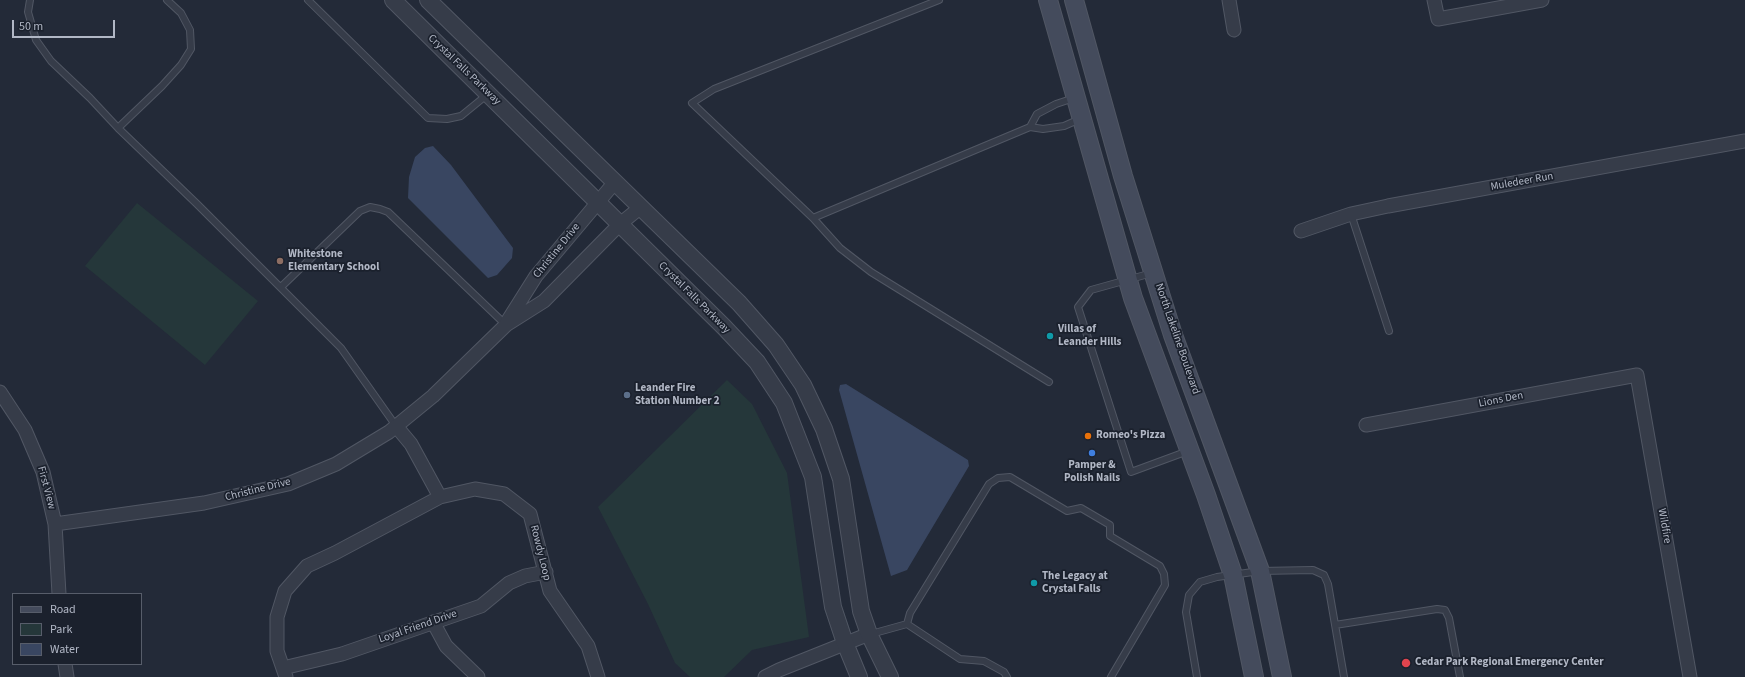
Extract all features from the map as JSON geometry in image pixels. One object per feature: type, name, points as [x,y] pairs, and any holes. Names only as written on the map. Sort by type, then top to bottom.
[{"type":"main road","points":[[1048,0],[1127,280],[1188,451],[1206,495],[1233,575],[1254,677]]},
{"type":"main road","name":"North Lakeline Boulevard","points":[[1074,0],[1123,176],[1174,335],[1260,571],[1282,677]]},
{"type":"street","name":"Crystal Falls Parkway","points":[[393,0],[724,327],[757,362],[784,403],[813,477],[833,607],[845,643],[859,677]]},
{"type":"street","points":[[428,0],[739,303],[776,345],[803,385],[824,430],[841,480],[861,611],[869,634],[890,677]]},
{"type":"street","points":[[1229,0],[1234,30]]},
{"type":"street","points":[[1434,0],[1438,20],[1542,0]]},
{"type":"street","name":"Muledeer Run","points":[[1301,231],[1351,214],[1745,141]]},
{"type":"street","name":"Christine Drive","points":[[506,326],[536,276],[615,182]]},
{"type":"street","name":"Christine Drive","points":[[55,524],[204,503],[288,484],[336,464],[396,426],[433,396],[506,326],[544,301],[620,224],[641,207]]},
{"type":"street","name":"Lions Den","points":[[1366,425],[1637,375]]},
{"type":"street","name":"Wildfire","points":[[1637,375],[1690,677]]},
{"type":"street","name":"First View","points":[[0,392],[25,430],[43,472],[55,524],[59,593]]},
{"type":"street","points":[[396,426],[411,444],[440,497]]},
{"type":"street","name":"Rowdy Loop","points":[[285,672],[277,651],[277,617],[285,591],[307,566],[341,550],[440,497],[475,489],[504,494],[530,514],[550,591],[588,646],[598,677]]},
{"type":"street","name":"Loyal Friend Drive","points":[[285,672],[481,606],[509,583],[525,576],[546,572]]},
{"type":"street","points":[[433,622],[446,646],[478,677]]},
{"type":"street","points":[[765,677],[869,634]]},
{"type":"street","points":[[65,665],[67,677]]},
{"type":"lane","points":[[30,0],[28,12],[36,40],[51,61],[341,348],[396,426]]},
{"type":"lane","points":[[118,128],[162,86],[181,65],[191,49],[190,30],[181,13],[167,0]]},
{"type":"lane","points":[[308,0],[428,118],[447,119],[461,116],[488,94]]},
{"type":"lane","points":[[939,0],[714,89],[692,103],[813,218],[840,248],[871,272],[1049,382]]},
{"type":"lane","points":[[1030,127],[1037,114],[1056,104],[1075,98]]},
{"type":"lane","points":[[813,218],[1030,127],[1043,129],[1064,126],[1081,119]]},
{"type":"lane","points":[[281,287],[360,211],[370,207],[388,212],[506,326]]},
{"type":"lane","points":[[1351,214],[1389,331]]},
{"type":"lane","points":[[1154,272],[1091,290],[1078,307],[1131,472],[1188,451]]},
{"type":"lane","points":[[907,624],[910,613],[989,484],[998,478],[1010,477],[1067,511],[1080,508],[1110,525],[1110,536],[1160,566],[1164,574],[1165,585],[1111,677]]},
{"type":"lane","points":[[1197,677],[1186,612],[1189,595],[1200,582],[1217,577],[1260,571],[1313,570],[1324,575],[1328,584],[1344,677]]},
{"type":"lane","points":[[1335,625],[1437,609],[1445,610],[1449,618],[1460,677]]},
{"type":"lane","points":[[869,634],[907,624],[960,659],[984,661],[996,666],[1007,677]]},
{"type":"green space","points":[[137,203],[258,301],[205,365],[85,266]]},
{"type":"green space","points":[[727,380],[752,404],[787,473],[809,637],[752,650],[724,677],[690,677],[675,663],[648,604],[598,507]]},
{"type":"water","points":[[433,146],[451,165],[513,248],[512,258],[497,275],[488,278],[408,198],[409,177],[415,157],[425,148]]},
{"type":"water","points":[[846,384],[968,460],[969,466],[907,570],[891,576],[839,390],[840,385]]},
{"type":"place","name":"Whitestone Elementary School","points":[[280,261]]},
{"type":"place","name":"Villas of Leander Hills","points":[[1050,336]]},
{"type":"place","name":"Leander Fire Station Number 2","points":[[627,395]]},
{"type":"place","name":"Romeo's Pizza","points":[[1088,436]]},
{"type":"place","name":"Pamper & Polish Nails","points":[[1092,453]]},
{"type":"place","name":"The Legacy at Crystal Falls","points":[[1034,583]]},
{"type":"place","name":"Cedar Park Regional Emergency Center","points":[[1406,663]]}]
